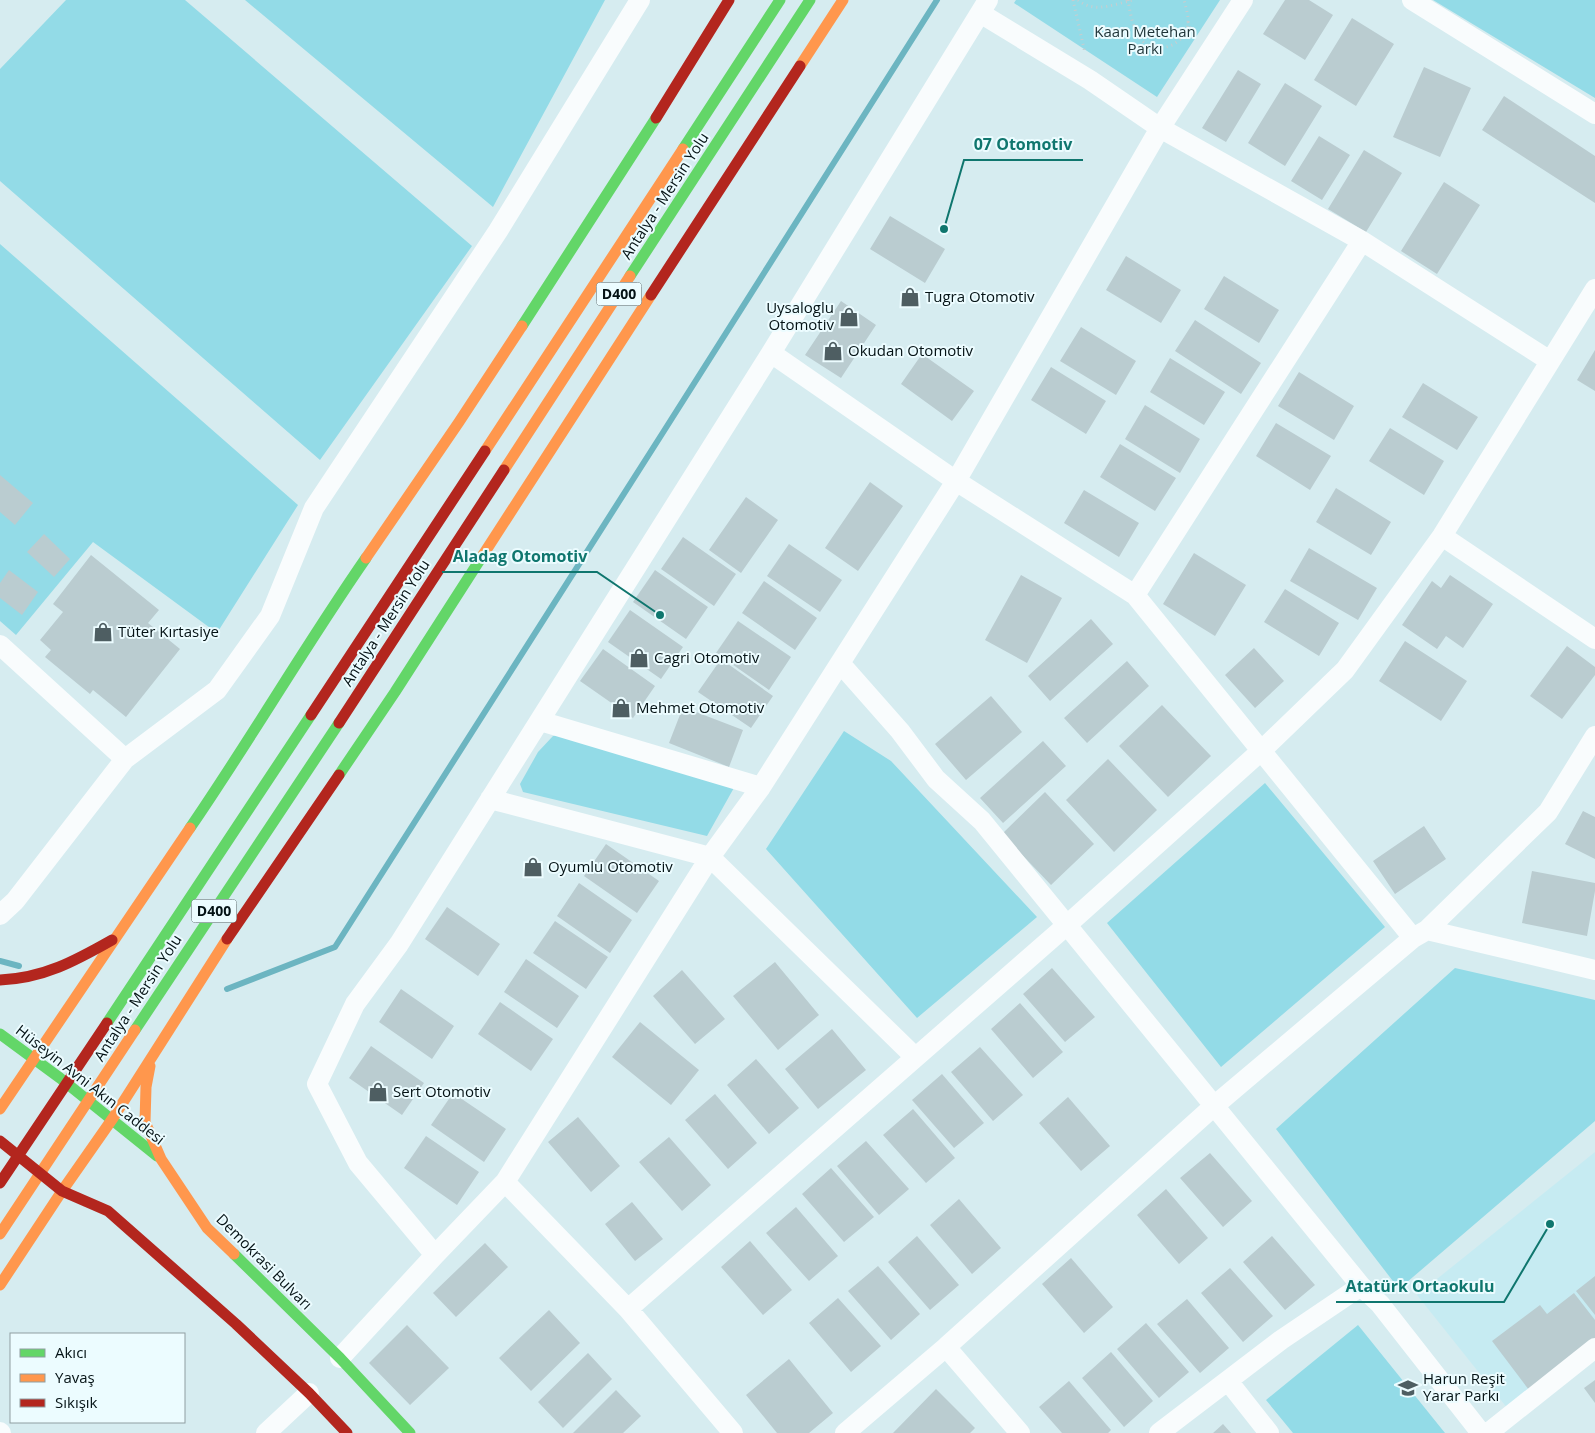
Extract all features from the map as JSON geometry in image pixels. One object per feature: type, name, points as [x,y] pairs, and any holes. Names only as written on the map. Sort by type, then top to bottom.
[{"type":"main road","points":[[0,1109],[235,762],[342,592],[460,422],[621,174],[729,0]]},
{"type":"main road","name":"Antalya - Mersin Yolu","points":[[0,1183],[407,572],[780,0]]},
{"type":"main road","name":"Antalya - Mersin Yolu","points":[[0,1234],[428,588],[810,0]]},
{"type":"main road","points":[[0,1285],[113,1118],[219,952],[395,692],[843,0]]},
{"type":"main road","points":[[0,980],[29,978],[60,969],[116,939]]},
{"type":"main road","name":"Hüseyin Avni Akın Caddesi","points":[[0,1034],[35,1058],[113,1118],[160,1159]]},
{"type":"main road","name":"Demokrasi Bulvarı","points":[[152,1056],[146,1086],[145,1122],[160,1159],[207,1228],[340,1358],[410,1433]]},
{"type":"main road","points":[[0,1141],[62,1191],[108,1211],[236,1324],[309,1393],[347,1433]]},
{"type":"street","points":[[0,915],[15,901],[125,760],[217,690],[270,616],[314,508],[498,231],[640,0]]},
{"type":"street","points":[[340,1358],[505,1182],[710,857],[761,787],[956,480],[1160,128],[1243,0]]},
{"type":"street","points":[[1412,0],[1595,114]]},
{"type":"street","points":[[435,1255],[358,1163],[317,1084],[355,1004],[399,944],[540,721],[771,353],[984,6],[1160,128],[1362,241],[1550,361]]},
{"type":"street","points":[[1134,596],[1362,241]]},
{"type":"street","points":[[628,1309],[1067,925],[1261,751],[1345,670],[1442,536],[1595,288]]},
{"type":"street","points":[[771,353],[956,480],[1134,596],[1261,751],[1420,934],[1595,970]]},
{"type":"street","points":[[1442,536],[1595,639]]},
{"type":"street","points":[[0,645],[125,760]]},
{"type":"street","points":[[840,663],[900,732],[936,779],[982,821],[1361,1286],[1380,1304],[1481,1433]]},
{"type":"street","points":[[540,721],[761,787]]},
{"type":"street","points":[[846,1433],[946,1347],[1214,1106],[1420,934],[1548,812],[1595,736]]},
{"type":"street","points":[[490,799],[710,857],[915,1057]]},
{"type":"street","points":[[505,1182],[628,1309],[733,1433]]},
{"type":"street","points":[[1159,1433],[1281,1340],[1361,1286]]},
{"type":"street","points":[[946,1347],[1020,1433]]},
{"type":"street","points":[[1488,1433],[1595,1348]]},
{"type":"street","points":[[1228,1381],[1269,1433]]},
{"type":"street","points":[[266,1433],[309,1393]]},
{"type":"path","points":[[1074,0],[1090,80]]},
{"type":"path","points":[[1078,0],[1088,7],[1096,8],[1133,0]]},
{"type":"path","points":[[1128,1],[1136,33],[1146,44],[1160,48],[1174,45],[1184,35],[1188,22],[1184,0]]},
{"type":"shaded area","points":[[1595,1152],[1595,1348],[1512,1414],[1417,1295]]},
{"type":"green space","points":[[66,0],[185,0],[472,246],[320,460],[0,181],[0,69]]},
{"type":"green space","points":[[245,0],[605,0],[493,207]]},
{"type":"green space","name":"Kaan Metehan Parkı","points":[[1016,0],[1220,0],[1157,97],[1014,3]]},
{"type":"green space","points":[[1433,0],[1595,0],[1595,98]]},
{"type":"green space","points":[[0,244],[298,505],[217,633],[93,542],[16,635],[0,621]]},
{"type":"green space","points":[[844,731],[891,761],[1037,917],[917,1018],[766,849]]},
{"type":"green space","points":[[565,733],[740,777],[707,836],[523,792],[520,784],[538,752],[553,736]]},
{"type":"green space","points":[[1265,783],[1385,927],[1221,1067],[1107,923]]},
{"type":"green space","points":[[1455,968],[1595,1000],[1595,1121],[1399,1289],[1276,1129]]},
{"type":"green space","points":[[1358,1325],[1445,1433],[1293,1433],[1266,1400]]},
{"type":"building","points":[[1285,0],[1309,0],[1333,15],[1305,60],[1263,34]]},
{"type":"building","points":[[1352,18],[1394,44],[1356,106],[1314,80]]},
{"type":"building","points":[[1424,67],[1471,88],[1440,157],[1393,137]]},
{"type":"building","points":[[1238,70],[1261,84],[1226,142],[1202,128]]},
{"type":"building","points":[[1285,83],[1322,106],[1285,166],[1248,143]]},
{"type":"building","points":[[1504,96],[1595,156],[1595,203],[1482,130]]},
{"type":"building","points":[[1319,136],[1350,155],[1322,200],[1291,181]]},
{"type":"building","points":[[1364,150],[1402,173],[1366,232],[1328,209]]},
{"type":"building","points":[[1444,182],[1480,205],[1437,274],[1401,251]]},
{"type":"building","points":[[890,216],[945,249],[925,283],[870,249]]},
{"type":"building","points":[[1126,256],[1181,290],[1161,323],[1106,290]]},
{"type":"building","points":[[1224,276],[1279,310],[1259,343],[1204,309]]},
{"type":"building","points":[[841,301],[876,325],[841,378],[805,355]]},
{"type":"building","points":[[1195,320],[1261,363],[1241,394],[1175,351]]},
{"type":"building","points":[[1081,327],[1136,361],[1116,395],[1060,361]]},
{"type":"building","points":[[1595,350],[1595,391],[1577,380]]},
{"type":"building","points":[[922,354],[974,391],[952,421],[901,384]]},
{"type":"building","points":[[1170,358],[1225,392],[1204,425],[1150,392]]},
{"type":"building","points":[[1051,367],[1106,401],[1086,434],[1031,400]]},
{"type":"building","points":[[1299,372],[1354,406],[1334,440],[1278,406]]},
{"type":"building","points":[[1423,383],[1478,417],[1457,450],[1402,417]]},
{"type":"building","points":[[1145,405],[1200,439],[1180,473],[1125,439]]},
{"type":"building","points":[[1276,423],[1331,456],[1310,490],[1256,456]]},
{"type":"building","points":[[1390,428],[1444,461],[1424,495],[1369,461]]},
{"type":"building","points":[[1120,444],[1176,478],[1155,511],[1100,477]]},
{"type":"building","points":[[0,475],[33,503],[15,525],[0,512]]},
{"type":"building","points":[[870,482],[903,506],[858,571],[825,548]]},
{"type":"building","points":[[1336,488],[1391,522],[1371,555],[1316,522]]},
{"type":"building","points":[[1084,490],[1139,523],[1119,557],[1064,523]]},
{"type":"building","points":[[746,497],[778,520],[741,573],[709,550]]},
{"type":"building","points":[[44,534],[70,559],[54,577],[27,552]]},
{"type":"building","points":[[683,537],[736,574],[714,606],[661,569]]},
{"type":"building","points":[[789,544],[842,580],[820,612],[767,576]]},
{"type":"building","points":[[1309,548],[1377,588],[1358,620],[1290,581]]},
{"type":"building","points":[[1194,553],[1246,585],[1215,636],[1163,604]]},
{"type":"building","name":"Tüter Kırtasiye","points":[[91,555],[159,610],[148,623],[180,649],[126,717],[93,690],[90,694],[45,657],[51,650],[40,640],[63,612],[53,604]]},
{"type":"building","points":[[9,570],[38,592],[22,615],[0,598],[0,583]]},
{"type":"building","points":[[655,570],[708,607],[686,639],[633,602]]},
{"type":"building","points":[[1021,575],[1062,598],[1027,663],[985,640]]},
{"type":"building","points":[[1450,575],[1493,604],[1463,648],[1446,636],[1437,649],[1402,625],[1432,581],[1441,588]]},
{"type":"building","points":[[764,581],[817,618],[795,650],[742,613]]},
{"type":"building","points":[[1285,589],[1339,623],[1319,656],[1264,622]]},
{"type":"building","points":[[630,610],[683,647],[661,679],[608,642]]},
{"type":"building","points":[[1091,619],[1113,644],[1050,701],[1028,676]]},
{"type":"building","points":[[738,621],[791,657],[769,690],[716,653]]},
{"type":"building","points":[[1405,641],[1467,681],[1441,721],[1379,681]]},
{"type":"building","points":[[1567,646],[1595,667],[1595,675],[1562,719],[1530,696]]},
{"type":"building","points":[[1254,648],[1284,681],[1255,708],[1225,675]]},
{"type":"building","points":[[603,649],[655,686],[633,718],[580,681]]},
{"type":"building","points":[[721,659],[773,696],[751,728],[698,692]]},
{"type":"building","points":[[1127,661],[1149,686],[1087,743],[1064,718]]},
{"type":"building","points":[[991,696],[1022,732],[966,780],[935,744]]},
{"type":"building","points":[[1162,705],[1211,756],[1168,797],[1119,746]]},
{"type":"building","points":[[683,707],[743,730],[729,767],[669,743]]},
{"type":"building","points":[[1043,741],[1066,766],[1003,823],[980,798]]},
{"type":"building","points":[[1108,759],[1157,810],[1114,852],[1066,800]]},
{"type":"building","points":[[1045,792],[1094,844],[1051,885],[1002,834]]},
{"type":"building","points":[[1583,811],[1595,817],[1595,859],[1565,844]]},
{"type":"building","points":[[1424,826],[1446,859],[1395,894],[1373,861]]},
{"type":"building","points":[[606,844],[659,881],[637,913],[584,876]]},
{"type":"building","points":[[1532,871],[1595,883],[1587,936],[1522,923]]},
{"type":"building","points":[[579,883],[632,920],[610,953],[557,916]]},
{"type":"building","points":[[447,907],[500,944],[478,976],[425,939]]},
{"type":"building","points":[[555,921],[608,957],[586,989],[533,953]]},
{"type":"building","points":[[526,959],[579,996],[557,1028],[504,992]]},
{"type":"building","points":[[775,962],[819,1015],[778,1050],[733,996]]},
{"type":"building","points":[[1052,968],[1095,1017],[1065,1042],[1023,994]]},
{"type":"building","points":[[682,970],[725,1019],[695,1044],[653,996]]},
{"type":"building","points":[[401,989],[454,1026],[432,1059],[379,1022]]},
{"type":"building","points":[[500,1002],[553,1039],[531,1071],[478,1034]]},
{"type":"building","points":[[1020,1003],[1063,1052],[1033,1078],[991,1029]]},
{"type":"building","points":[[640,1022],[699,1070],[671,1105],[612,1057]]},
{"type":"building","points":[[832,1029],[866,1070],[818,1109],[785,1069]]},
{"type":"building","points":[[371,1046],[424,1083],[402,1115],[349,1078]]},
{"type":"building","points":[[980,1047],[1023,1095],[993,1121],[951,1072]]},
{"type":"building","points":[[756,1059],[799,1108],[769,1134],[727,1085]]},
{"type":"building","points":[[942,1074],[984,1123],[954,1148],[912,1100]]},
{"type":"building","points":[[453,1093],[506,1129],[484,1162],[431,1125]]},
{"type":"building","points":[[715,1094],[757,1143],[728,1169],[685,1120]]},
{"type":"building","points":[[1068,1097],[1110,1146],[1081,1171],[1039,1123]]},
{"type":"building","points":[[913,1109],[955,1158],[926,1183],[883,1135]]},
{"type":"building","points":[[578,1117],[620,1166],[591,1192],[548,1142]]},
{"type":"building","points":[[426,1136],[479,1172],[457,1205],[404,1168]]},
{"type":"building","points":[[669,1137],[711,1185],[682,1211],[639,1162]]},
{"type":"building","points":[[866,1141],[909,1189],[879,1215],[837,1166]]},
{"type":"building","points":[[1210,1153],[1252,1201],[1223,1227],[1180,1178]]},
{"type":"building","points":[[831,1168],[874,1217],[844,1242],[802,1194]]},
{"type":"building","points":[[1166,1189],[1208,1238],[1179,1264],[1137,1215]]},
{"type":"building","points":[[959,1199],[1001,1248],[972,1274],[930,1225]]},
{"type":"building","points":[[632,1202],[663,1239],[635,1261],[605,1224]]},
{"type":"building","points":[[796,1207],[838,1256],[809,1281],[766,1233]]},
{"type":"building","points":[[917,1236],[959,1285],[930,1310],[888,1262]]},
{"type":"building","points":[[1272,1236],[1315,1285],[1285,1310],[1243,1262]]},
{"type":"building","points":[[750,1241],[792,1290],[763,1315],[721,1267]]},
{"type":"building","points":[[485,1243],[508,1267],[456,1317],[433,1293]]},
{"type":"building","points":[[1071,1258],[1113,1307],[1084,1333],[1042,1284]]},
{"type":"building","points":[[878,1266],[920,1314],[891,1340],[848,1291]]},
{"type":"building","points":[[1230,1268],[1273,1316],[1243,1342],[1201,1293]]},
{"type":"building","points":[[1595,1276],[1595,1315],[1576,1291]]},
{"type":"building","points":[[1574,1293],[1595,1320],[1595,1339],[1529,1390],[1492,1341],[1540,1305],[1547,1314]]},
{"type":"building","points":[[838,1298],[881,1346],[851,1372],[809,1323]]},
{"type":"building","points":[[1187,1299],[1229,1348],[1200,1373],[1157,1324]]},
{"type":"building","points":[[549,1310],[580,1343],[531,1391],[499,1358]]},
{"type":"building","points":[[1146,1323],[1189,1372],[1159,1398],[1117,1349]]},
{"type":"building","points":[[407,1325],[449,1368],[410,1405],[369,1363]]},
{"type":"building","points":[[1111,1352],[1153,1401],[1124,1427],[1082,1378]]},
{"type":"building","points":[[588,1353],[612,1379],[563,1428],[538,1402]]},
{"type":"building","points":[[789,1359],[833,1413],[809,1433],[777,1433],[746,1395]]},
{"type":"building","points":[[1595,1380],[1595,1403],[1584,1388]]},
{"type":"building","points":[[1069,1381],[1111,1430],[1108,1433],[1062,1433],[1039,1407]]},
{"type":"building","points":[[936,1389],[975,1428],[970,1433],[893,1433]]},
{"type":"building","points":[[616,1390],[641,1416],[623,1433],[573,1433]]},
{"type":"building","points":[[1223,1424],[1231,1433],[1213,1433]]},
{"type":"waterway","points":[[227,989],[335,947],[937,0]]},
{"type":"waterway","points":[[0,961],[19,966]]},
{"type":"traffic: fast","points":[[683,149],[780,0]]},
{"type":"traffic: fast","points":[[630,276],[810,0]]},
{"type":"traffic: fast","points":[[522,326],[656,118]]},
{"type":"traffic: fast","points":[[339,775],[483,555]]},
{"type":"traffic: fast","points":[[190,828],[366,558]]},
{"type":"traffic: fast","points":[[107,1023],[311,715]]},
{"type":"traffic: fast","points":[[135,1030],[339,723]]},
{"type":"traffic: fast","points":[[0,1034],[60,1078],[157,1156]]},
{"type":"traffic: fast","points":[[234,1254],[340,1358],[410,1433]]},
{"type":"traffic: slow","points":[[800,66],[843,0]]},
{"type":"traffic: slow","points":[[485,451],[683,149]]},
{"type":"traffic: slow","points":[[504,470],[630,276]]},
{"type":"traffic: slow","points":[[483,555],[651,295]]},
{"type":"traffic: slow","points":[[366,558],[522,326]]},
{"type":"traffic: slow","points":[[0,1109],[190,828]]},
{"type":"traffic: slow","points":[[0,1285],[113,1118],[227,939]]},
{"type":"traffic: slow","points":[[0,1234],[135,1030]]},
{"type":"traffic: slow","points":[[150,1066],[146,1087],[145,1122],[161,1159],[207,1228],[234,1254]]},
{"type":"traffic: jam","points":[[656,118],[729,0]]},
{"type":"traffic: jam","points":[[651,295],[800,66]]},
{"type":"traffic: jam","points":[[311,715],[485,451]]},
{"type":"traffic: jam","points":[[339,723],[504,470]]},
{"type":"traffic: jam","points":[[227,939],[339,775]]},
{"type":"traffic: jam","points":[[0,980],[16,979],[45,972],[85,955],[112,940]]},
{"type":"traffic: jam","points":[[0,1183],[107,1023]]},
{"type":"traffic: jam","points":[[0,1141],[62,1191],[108,1211],[236,1324],[309,1393],[347,1433]]},
{"type":"place","name":"07 Otomotiv","points":[[944,229]]},
{"type":"place","name":"Tugra Otomotiv","points":[[910,297]]},
{"type":"place","name":"Uysaloglu Otomotiv","points":[[849,317]]},
{"type":"place","name":"Okudan Otomotiv","points":[[833,351]]},
{"type":"place","name":"Aladag Otomotiv","points":[[660,615]]},
{"type":"place","name":"Tüter Kırtasiye","points":[[103,632]]},
{"type":"place","name":"Cagri Otomotiv","points":[[639,658]]},
{"type":"place","name":"Mehmet Otomotiv","points":[[621,708]]},
{"type":"place","name":"Oyumlu Otomotiv","points":[[533,867]]},
{"type":"place","name":"Sert Otomotiv","points":[[378,1092]]},
{"type":"place","name":"Atatürk Ortaokulu","points":[[1550,1224]]},
{"type":"place","name":"Harun Reşit Yarar Parkı","points":[[1408,1388]]}]
